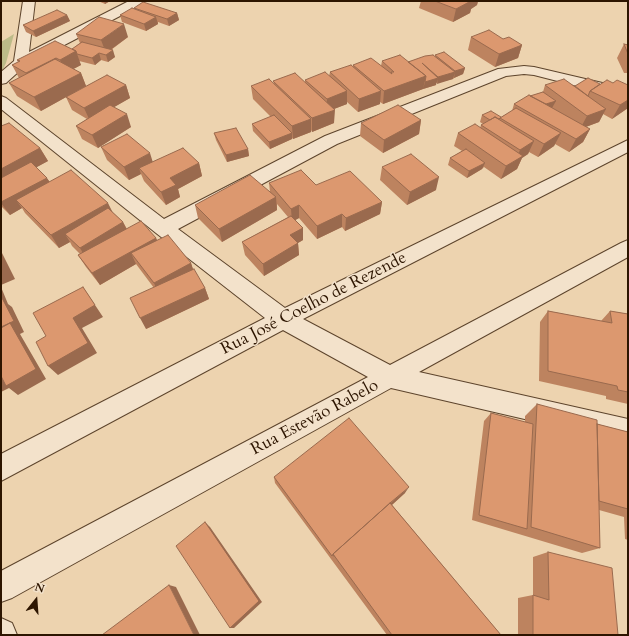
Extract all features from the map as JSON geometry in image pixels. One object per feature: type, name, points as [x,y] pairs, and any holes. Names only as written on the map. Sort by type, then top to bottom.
[{"type":"street","points":[[21,62],[29,1]]},
{"type":"street","points":[[1,80],[21,62],[139,1]]},
{"type":"street","points":[[163,228],[331,140],[503,72],[524,70],[534,71],[628,94]]},
{"type":"street","points":[[1,101],[163,228],[283,319],[391,377],[628,431]]},
{"type":"street","name":"Rua José Coelho de Rezende","points":[[1,468],[283,319],[628,145]]},
{"type":"street","name":"Rua Estevão Rabelo","points":[[1,587],[628,248]]},
{"type":"shaded area","points":[[14,34],[6,63],[1,73],[1,42]]},
{"type":"building","points":[[435,1],[471,1],[456,9]]},
{"type":"building","points":[[143,2],[177,13],[167,19],[134,8]]},
{"type":"building","points":[[132,8],[156,17],[144,24],[120,15]]},
{"type":"building","points":[[57,10],[67,15],[33,31],[23,25]]},
{"type":"building","points":[[99,17],[124,24],[101,40],[76,34]]},
{"type":"building","points":[[489,30],[503,39],[509,37],[522,45],[499,54],[471,37]]},
{"type":"building","points":[[55,41],[76,51],[60,60],[56,58],[26,73],[12,65],[20,61],[17,60]]},
{"type":"building","points":[[82,42],[113,50],[106,55],[99,53],[92,58],[77,54],[76,51],[72,49]]},
{"type":"building","points":[[624,44],[628,45],[628,54]]},
{"type":"building","points":[[444,52],[465,68],[455,71],[435,55]]},
{"type":"building","points":[[400,55],[426,76],[384,91],[353,65],[371,58],[392,74],[391,72],[394,72],[382,61]]},
{"type":"building","points":[[433,55],[455,72],[438,77],[422,63],[438,78],[425,82],[426,76],[408,62]]},
{"type":"building","points":[[55,59],[81,73],[34,97],[9,83]]},
{"type":"building","points":[[351,65],[381,91],[359,99],[330,72]]},
{"type":"building","points":[[325,72],[347,91],[327,99],[305,80]]},
{"type":"building","points":[[295,73],[335,110],[312,118],[273,81]]},
{"type":"building","points":[[107,75],[126,85],[84,108],[66,97]]},
{"type":"building","points":[[588,78],[600,84],[590,91],[588,96],[575,86]]},
{"type":"building","points":[[269,79],[311,119],[292,126],[251,86]]},
{"type":"building","points":[[564,79],[606,109],[587,116],[545,85]]},
{"type":"building","points":[[607,80],[613,83],[617,80],[628,85],[628,100],[620,105],[590,91]]},
{"type":"building","points":[[543,92],[556,101],[546,104],[530,96]]},
{"type":"building","points":[[529,95],[590,129],[576,139],[514,104]]},
{"type":"building","points":[[110,105],[127,114],[92,135],[76,126]]},
{"type":"building","points":[[398,105],[421,120],[384,140],[361,123]]},
{"type":"building","points":[[516,108],[561,133],[544,144],[500,118]]},
{"type":"building","points":[[491,111],[501,117],[499,119],[495,117],[490,120],[482,115]]},
{"type":"building","points":[[274,115],[292,133],[269,142],[252,124]]},
{"type":"building","points":[[495,117],[534,141],[520,150],[481,125]]},
{"type":"building","points":[[9,123],[40,148],[1,169],[1,126]]},
{"type":"building","points":[[475,124],[523,156],[506,166],[458,133]]},
{"type":"building","points":[[236,128],[248,149],[226,155],[214,133]]},
{"type":"building","points":[[127,134],[150,153],[124,167],[101,147]]},
{"type":"building","points":[[183,148],[199,163],[170,178],[176,185],[161,192],[139,168]]},
{"type":"building","points":[[466,149],[485,163],[469,171],[450,158]]},
{"type":"building","points":[[411,154],[439,177],[410,192],[382,167]]},
{"type":"building","points":[[31,162],[47,178],[1,202],[1,178]]},
{"type":"building","points":[[71,170],[108,203],[51,235],[16,200]]},
{"type":"building","points":[[301,170],[316,185],[350,171],[382,202],[346,218],[342,214],[317,226],[299,205],[291,209],[269,183]]},
{"type":"building","points":[[250,175],[276,197],[219,229],[195,205]]},
{"type":"building","points":[[108,208],[123,222],[80,248],[65,234]]},
{"type":"building","points":[[291,216],[303,228],[290,235],[298,243],[263,264],[242,242]]},
{"type":"building","points":[[141,221],[156,238],[92,273],[78,255]]},
{"type":"building","points":[[168,235],[191,263],[154,283],[131,253]]},
{"type":"building","points":[[194,269],[205,288],[140,318],[130,298]]},
{"type":"building","points":[[83,287],[95,305],[73,318],[88,343],[48,366],[36,342],[46,336],[33,313]]},
{"type":"building","points":[[1,296],[14,321],[1,327]]},
{"type":"building","points":[[548,311],[612,323],[610,311],[628,314],[628,392],[618,390],[617,386],[548,371]]},
{"type":"building","points":[[10,323],[36,369],[6,386],[1,376],[1,328]]},
{"type":"building","points":[[537,404],[597,420],[600,548],[531,527]]},
{"type":"building","points":[[491,413],[533,424],[527,529],[479,515]]},
{"type":"building","points":[[349,418],[409,487],[332,556],[274,477]]},
{"type":"building","points":[[597,424],[628,432],[628,509],[599,501]]},
{"type":"building","points":[[390,503],[501,635],[392,635],[333,554]]},
{"type":"building","points":[[205,522],[259,601],[230,628],[176,546]]},
{"type":"building","points":[[548,552],[612,568],[618,635],[533,635],[533,595],[549,600]]},
{"type":"building","points":[[169,585],[194,635],[102,635]]}]
